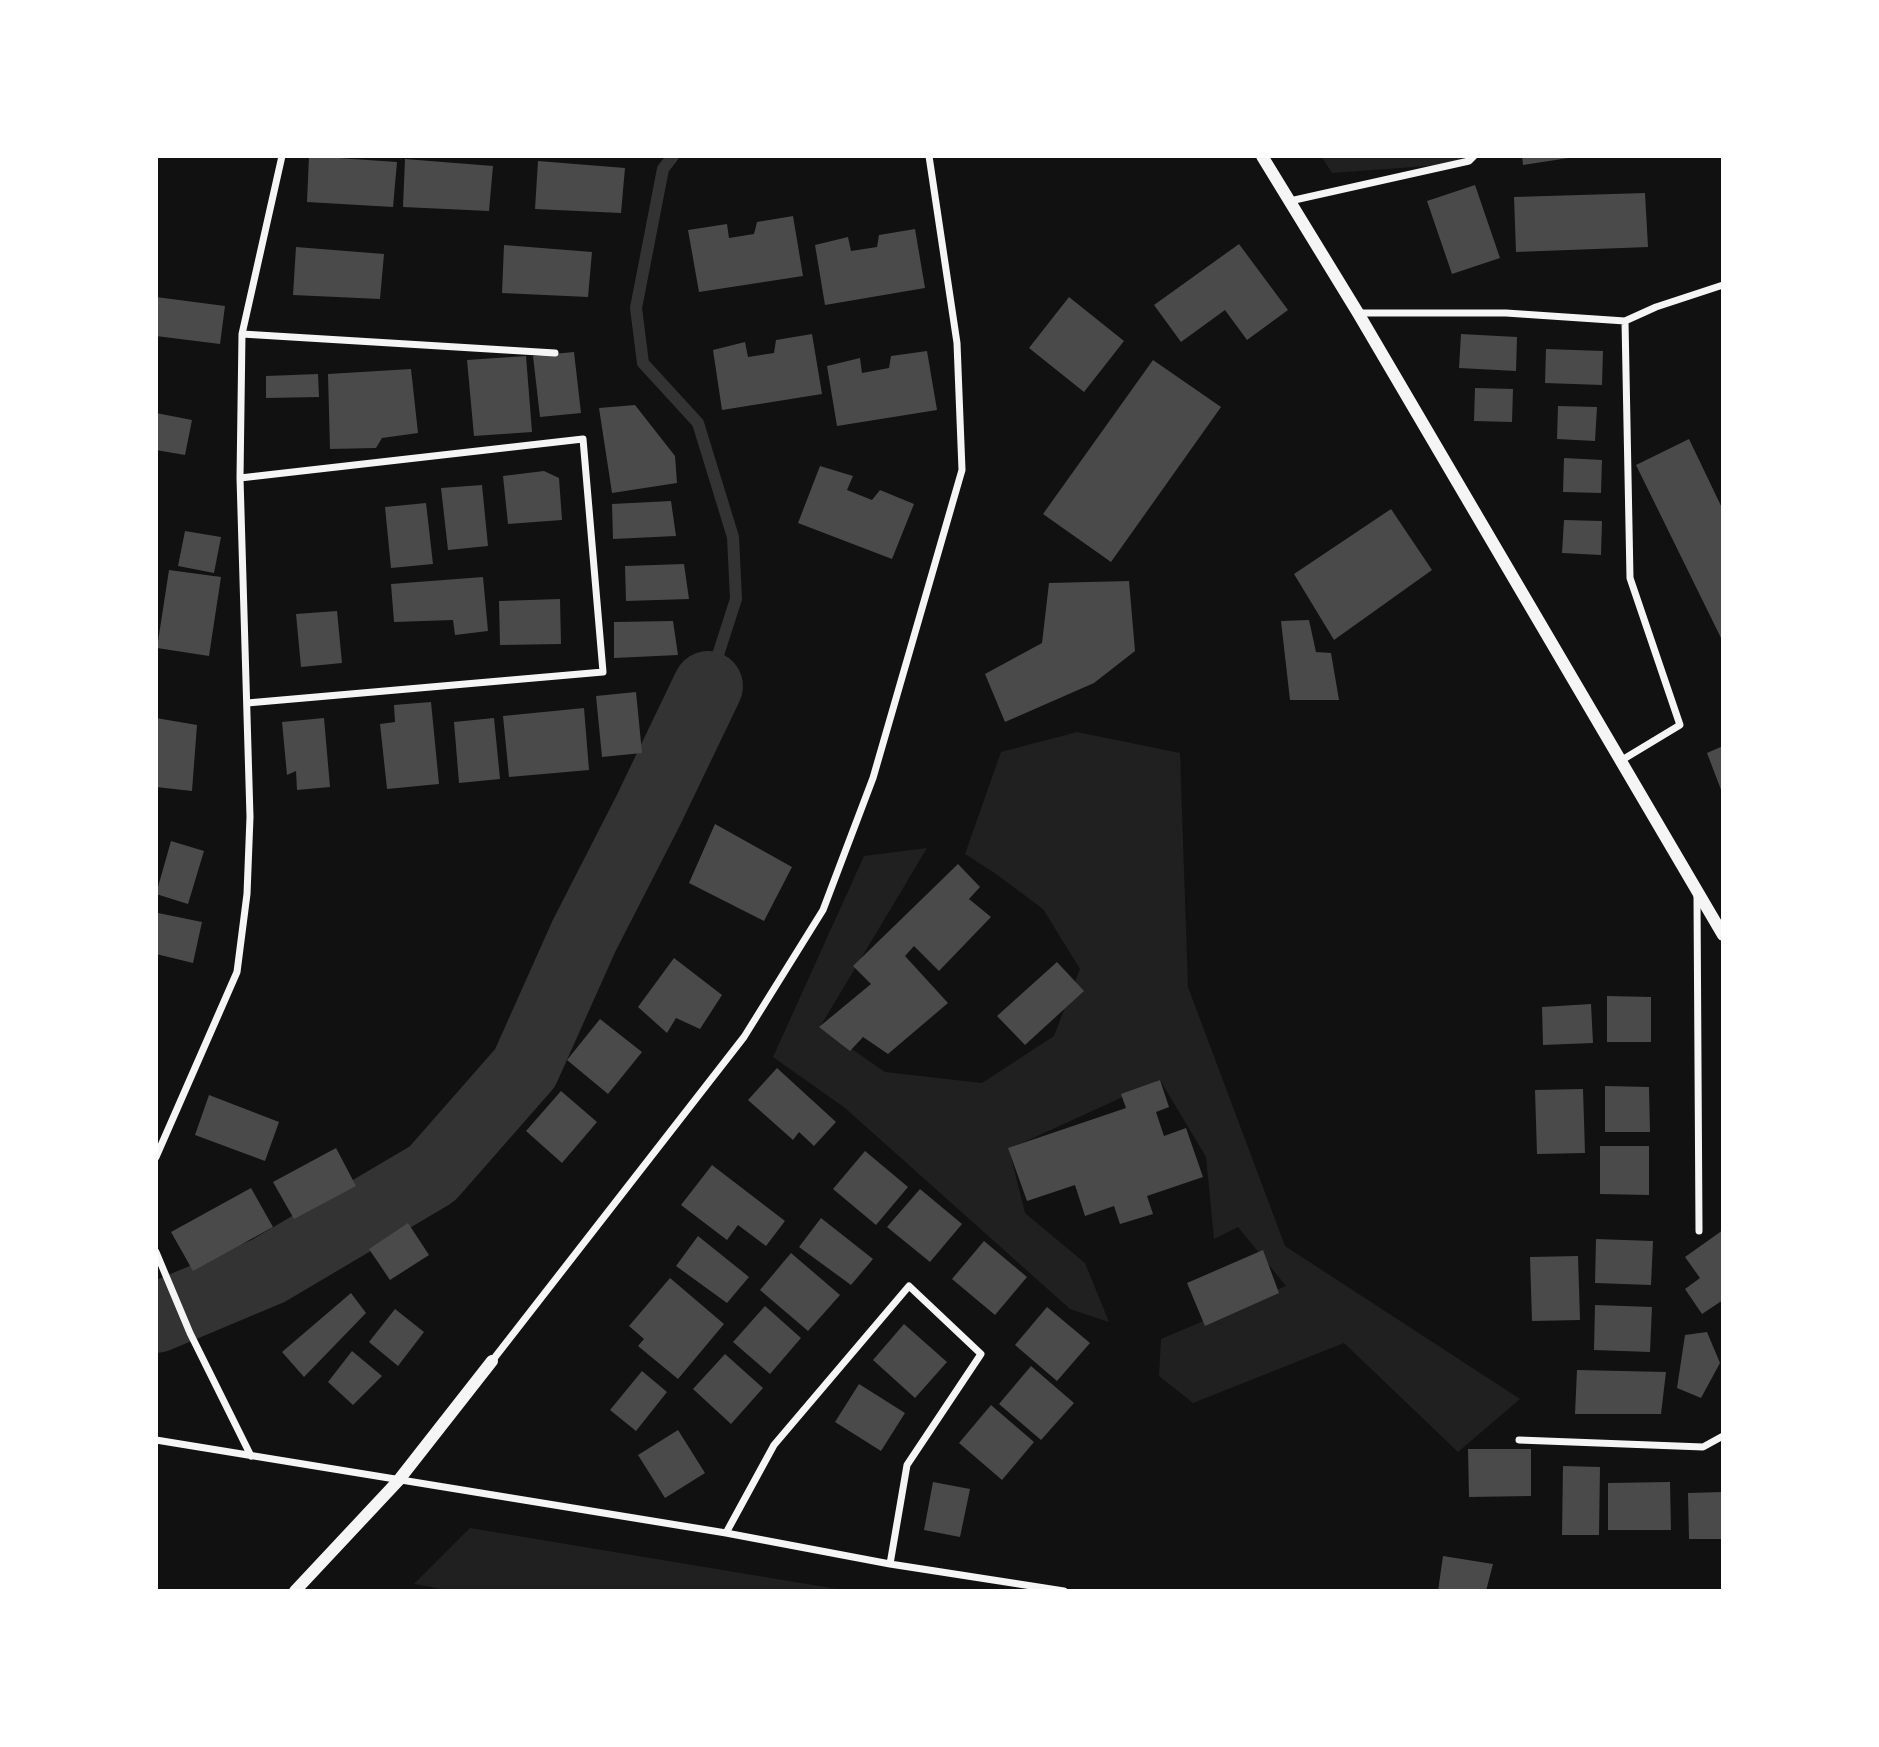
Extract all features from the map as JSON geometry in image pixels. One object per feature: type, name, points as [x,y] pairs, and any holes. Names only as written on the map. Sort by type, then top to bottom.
[{"type":"street","points":[[156,1157],[237,972],[247,894],[250,817],[240,478],[242,334],[282,156]]},
{"type":"street","points":[[295,1591],[398,1481],[744,1037],[823,910],[873,778],[962,470],[957,344],[929,156]]},
{"type":"street","points":[[1262,156],[1358,313],[1723,935]]},
{"type":"street","points":[[1290,201],[1469,161],[1474,156]]},
{"type":"street","points":[[1358,313],[1506,313],[1625,321],[1656,307],[1723,285]]},
{"type":"street","points":[[1622,760],[1680,724],[1630,578],[1625,321]]},
{"type":"street","points":[[242,334],[555,353]]},
{"type":"street","points":[[240,478],[583,439],[603,673],[247,703]]},
{"type":"street","points":[[1697,892],[1699,1231]]},
{"type":"street","points":[[156,1252],[190,1333],[251,1456]]},
{"type":"street","points":[[726,1533],[774,1445],[909,1286],[981,1354],[907,1465],[890,1564]]},
{"type":"street","points":[[1519,1440],[1703,1447],[1723,1436]]},
{"type":"street","points":[[156,1440],[1063,1591]]},
{"type":"shaded area","points":[[1321,156],[1463,156],[1454,164],[1332,173]]},
{"type":"shaded area","points":[[1077,732],[1180,753],[1188,987],[1285,1246],[1520,1399],[1458,1452],[1344,1343],[1193,1403],[1159,1376],[1161,1339],[1286,1286],[1238,1227],[1214,1239],[1206,1157],[1160,1080],[1009,1149],[1025,1213],[1085,1263],[1109,1322],[1070,1309],[845,1108],[773,1057],[864,856],[927,848],[820,1027],[885,1072],[982,1083],[1054,1036],[1080,969],[1043,909],[965,854],[1001,752]]},
{"type":"shaded area","points":[[470,1528],[849,1591],[454,1591],[414,1584]]},
{"type":"building","points":[[309,156],[397,162],[393,207],[307,202]]},
{"type":"building","points":[[1522,156],[1575,156],[1575,157],[1523,165]]},
{"type":"building","points":[[405,159],[493,166],[489,211],[403,207]]},
{"type":"building","points":[[538,161],[625,168],[621,213],[535,209]]},
{"type":"building","points":[[1475,185],[1500,258],[1452,274],[1427,201]]},
{"type":"building","points":[[1645,193],[1648,247],[1516,252],[1514,197]]},
{"type":"building","points":[[793,216],[803,276],[699,292],[688,230],[727,224],[729,238],[754,234],[757,222]]},
{"type":"building","points":[[915,229],[925,288],[825,305],[815,245],[848,237],[851,251],[877,247],[879,235]]},
{"type":"building","points":[[1239,244],[1288,310],[1247,340],[1225,310],[1181,342],[1154,305]]},
{"type":"building","points":[[504,245],[592,252],[588,297],[502,293]]},
{"type":"building","points":[[296,247],[384,254],[380,299],[293,295]]},
{"type":"building","points":[[156,297],[225,306],[220,344],[156,336]]},
{"type":"building","points":[[1069,297],[1124,341],[1084,392],[1029,348]]},
{"type":"building","points":[[812,334],[822,394],[722,410],[713,350],[745,342],[748,357],[774,353],[776,340]]},
{"type":"building","points":[[1461,334],[1517,337],[1516,371],[1459,368]]},
{"type":"building","points":[[1546,349],[1603,351],[1602,385],[1545,383]]},
{"type":"building","points":[[927,351],[937,410],[837,426],[827,366],[860,358],[862,373],[889,368],[891,356]]},
{"type":"building","points":[[574,352],[581,413],[540,417],[533,356]]},
{"type":"building","points":[[526,356],[532,432],[474,436],[467,360]]},
{"type":"building","points":[[1153,360],[1221,407],[1111,562],[1043,514]]},
{"type":"building","points":[[411,369],[418,433],[382,438],[376,448],[330,449],[328,374]]},
{"type":"building","points":[[318,374],[319,397],[266,398],[266,376]]},
{"type":"building","points":[[1475,388],[1513,389],[1512,422],[1474,421]]},
{"type":"building","points":[[635,405],[675,456],[677,483],[612,493],[599,408]]},
{"type":"building","points":[[1558,406],[1597,407],[1595,441],[1557,439]]},
{"type":"building","points":[[156,413],[192,420],[185,455],[156,450]]},
{"type":"building","points":[[1689,439],[1723,510],[1723,642],[1636,465]]},
{"type":"building","points":[[1564,458],[1602,460],[1601,493],[1563,492]]},
{"type":"building","points":[[820,466],[853,476],[847,490],[872,500],[880,490],[914,504],[892,559],[798,523]]},
{"type":"building","points":[[544,471],[559,478],[562,520],[508,524],[503,476]]},
{"type":"building","points":[[482,485],[488,546],[448,550],[441,488]]},
{"type":"building","points":[[671,501],[676,536],[613,539],[612,504]]},
{"type":"building","points":[[426,503],[433,564],[391,568],[385,507]]},
{"type":"building","points":[[1391,509],[1432,570],[1334,640],[1294,574]]},
{"type":"building","points":[[1564,520],[1602,521],[1601,555],[1562,553]]},
{"type":"building","points":[[185,531],[221,537],[214,573],[178,566]]},
{"type":"building","points":[[684,564],[689,599],[626,601],[625,566]]},
{"type":"building","points":[[169,570],[221,577],[209,656],[157,648]]},
{"type":"building","points":[[483,577],[488,631],[455,635],[453,620],[394,622],[391,584]]},
{"type":"building","points":[[1129,581],[1135,651],[1094,683],[1005,722],[985,674],[1042,643],[1049,583]]},
{"type":"building","points":[[560,599],[561,644],[500,645],[499,601]]},
{"type":"building","points":[[337,611],[342,663],[301,667],[296,614]]},
{"type":"building","points":[[1309,620],[1316,652],[1331,653],[1339,700],[1290,700],[1281,621]]},
{"type":"building","points":[[673,621],[678,655],[614,658],[614,622]]},
{"type":"building","points":[[636,692],[642,753],[602,757],[596,696]]},
{"type":"building","points":[[431,702],[439,784],[387,789],[380,724],[395,722],[394,705]]},
{"type":"building","points":[[584,708],[589,770],[509,777],[503,716]]},
{"type":"building","points":[[156,718],[197,725],[192,791],[156,787]]},
{"type":"building","points":[[324,718],[330,787],[297,790],[296,771],[287,775],[282,722]]},
{"type":"building","points":[[494,718],[500,779],[459,783],[454,722]]},
{"type":"building","points":[[1723,746],[1723,795],[1707,753]]},
{"type":"building","points":[[715,824],[792,867],[764,921],[689,883]]},
{"type":"building","points":[[171,841],[204,851],[188,904],[156,894]]},
{"type":"building","points":[[958,864],[980,887],[969,899],[991,917],[939,971],[914,946],[905,956],[948,1003],[888,1054],[863,1037],[850,1051],[819,1027],[871,984],[853,966]]},
{"type":"building","points":[[158,913],[202,922],[193,963],[156,954]]},
{"type":"building","points":[[674,958],[722,995],[700,1029],[676,1018],[667,1033],[638,1007]]},
{"type":"building","points":[[1057,962],[1084,991],[1025,1045],[997,1016]]},
{"type":"building","points":[[1607,996],[1651,997],[1651,1042],[1607,1042]]},
{"type":"building","points":[[1591,1004],[1593,1043],[1543,1045],[1542,1007]]},
{"type":"building","points":[[600,1019],[642,1052],[608,1094],[567,1060]]},
{"type":"building","points":[[777,1068],[836,1122],[814,1146],[799,1132],[793,1140],[748,1100]]},
{"type":"building","points":[[1160,1080],[1169,1107],[1156,1112],[1164,1136],[1186,1128],[1203,1177],[1147,1196],[1153,1214],[1120,1224],[1114,1206],[1085,1216],[1075,1185],[1027,1201],[1008,1148],[1126,1108],[1121,1094]]},
{"type":"building","points":[[1605,1086],[1649,1087],[1650,1132],[1605,1132]]},
{"type":"building","points":[[1583,1089],[1585,1153],[1537,1154],[1535,1090]]},
{"type":"building","points":[[561,1091],[597,1122],[562,1163],[526,1131]]},
{"type":"building","points":[[209,1095],[279,1122],[265,1161],[195,1135]]},
{"type":"building","points":[[1600,1146],[1649,1146],[1649,1195],[1600,1194]]},
{"type":"building","points":[[336,1148],[356,1186],[294,1219],[273,1182]]},
{"type":"building","points":[[865,1151],[908,1187],[876,1225],[833,1189]]},
{"type":"building","points":[[712,1165],[785,1221],[766,1246],[738,1225],[727,1240],[681,1205]]},
{"type":"building","points":[[251,1188],[273,1227],[193,1271],[171,1232]]},
{"type":"building","points":[[920,1189],[962,1224],[930,1262],[887,1227]]},
{"type":"building","points":[[821,1218],[873,1259],[851,1285],[799,1247]]},
{"type":"building","points":[[408,1223],[429,1255],[390,1280],[369,1249]]},
{"type":"building","points":[[1723,1230],[1723,1300],[1702,1314],[1685,1289],[1700,1278],[1685,1257]]},
{"type":"building","points":[[698,1236],[749,1277],[727,1303],[676,1266]]},
{"type":"building","points":[[1596,1239],[1653,1241],[1651,1285],[1595,1283]]},
{"type":"building","points":[[984,1241],[1027,1277],[995,1315],[952,1279]]},
{"type":"building","points":[[1263,1250],[1279,1293],[1205,1326],[1187,1283]]},
{"type":"building","points":[[791,1253],[840,1295],[808,1331],[760,1290]]},
{"type":"building","points":[[1578,1256],[1580,1320],[1532,1321],[1530,1257]]},
{"type":"building","points":[[670,1278],[724,1324],[678,1379],[638,1346],[644,1339],[629,1326]]},
{"type":"building","points":[[351,1293],[366,1313],[304,1377],[282,1352]]},
{"type":"building","points":[[1595,1305],[1652,1307],[1650,1352],[1594,1350]]},
{"type":"building","points":[[765,1306],[801,1338],[770,1374],[733,1342]]},
{"type":"building","points":[[1047,1307],[1090,1343],[1057,1381],[1015,1345]]},
{"type":"building","points":[[395,1309],[424,1332],[398,1366],[369,1342]]},
{"type":"building","points":[[904,1324],[947,1362],[915,1398],[873,1360]]},
{"type":"building","points":[[1707,1332],[1720,1363],[1701,1398],[1677,1388],[1685,1335]]},
{"type":"building","points":[[352,1351],[382,1376],[353,1405],[328,1382]]},
{"type":"building","points":[[725,1354],[763,1388],[731,1424],[693,1389]]},
{"type":"building","points":[[1031,1366],[1074,1403],[1041,1440],[999,1404]]},
{"type":"building","points":[[1577,1370],[1666,1372],[1661,1414],[1575,1414]]},
{"type":"building","points":[[642,1371],[667,1392],[636,1431],[610,1410]]},
{"type":"building","points":[[859,1384],[905,1413],[881,1451],[835,1422]]},
{"type":"building","points":[[991,1405],[1034,1442],[1002,1480],[959,1443]]},
{"type":"building","points":[[678,1430],[705,1473],[665,1498],[638,1455]]},
{"type":"building","points":[[1468,1449],[1531,1449],[1531,1496],[1469,1497]]},
{"type":"building","points":[[1563,1466],[1600,1467],[1599,1535],[1562,1535]]},
{"type":"building","points":[[933,1482],[970,1489],[960,1537],[924,1530]]},
{"type":"building","points":[[1670,1482],[1671,1530],[1608,1530],[1608,1483]]},
{"type":"building","points":[[1723,1492],[1723,1539],[1689,1539],[1688,1493]]},
{"type":"building","points":[[1443,1556],[1493,1564],[1486,1591],[1438,1591]]},
{"type":"waterway","points":[[673,156],[663,169],[636,308],[643,363],[698,423],[733,537],[736,599],[708,686]]},
{"type":"waterway","points":[[156,1318],[268,1271],[432,1174],[525,1068],[584,936],[708,686]]}]
